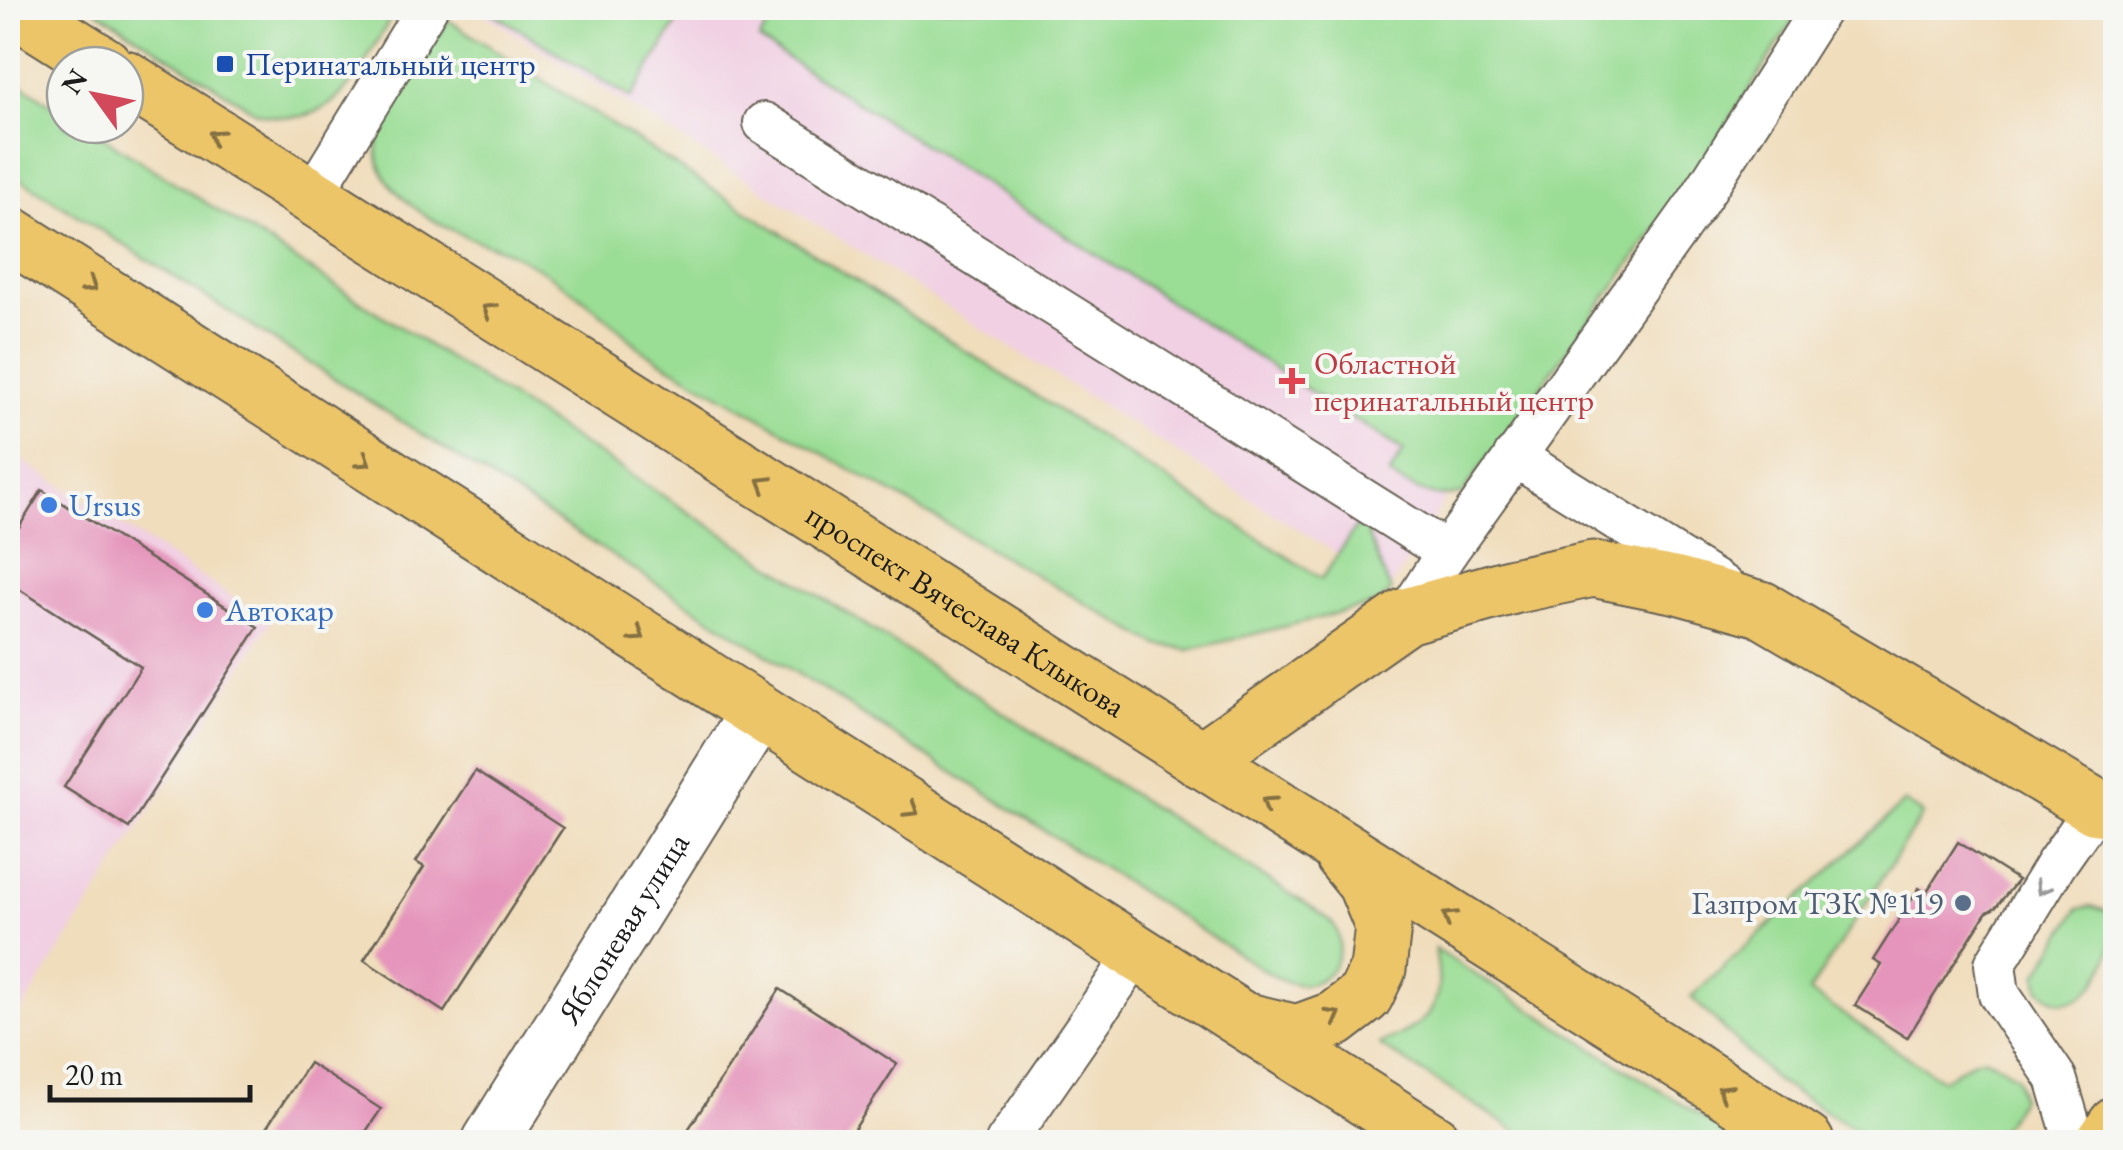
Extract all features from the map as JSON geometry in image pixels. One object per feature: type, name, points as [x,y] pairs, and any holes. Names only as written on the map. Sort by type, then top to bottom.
[{"type":"main road","points":[[14,8],[72,45]]},
{"type":"main road","name":"проспект Вячеслава Клыкова","points":[[145,91],[1806,1142]]},
{"type":"main road","points":[[8,234],[1434,1142]]},
{"type":"main road","points":[[1201,760],[1406,616],[1593,568],[1760,609],[2106,808]]},
{"type":"main road","points":[[1242,1020],[1297,1032],[1335,1019],[1365,996],[1378,969],[1382,926],[1365,883],[1335,846]]},
{"type":"main road","points":[[2104,1142],[2116,1125]]},
{"type":"street","name":"Яблоневая улица","points":[[490,1142],[758,712]]},
{"type":"lane","points":[[310,197],[427,8]]},
{"type":"lane","points":[[1406,616],[1446,552],[1697,203],[1821,8]]},
{"type":"lane","points":[[764,123],[1446,552]]},
{"type":"lane","points":[[1514,456],[1760,609]]},
{"type":"lane","points":[[2074,1142],[2056,1078],[1999,994],[1995,964],[2056,864],[2106,808]]},
{"type":"lane","points":[[1006,1142],[1137,953]]},
{"type":"shaded area","name":"Областной перинатальный центр","points":[[475,8],[1747,8],[1391,588]]},
{"type":"shaded area","points":[[8,451],[270,622],[8,1032]]},
{"type":"green space","points":[[93,8],[397,8],[344,92],[308,115],[284,117],[256,112]]},
{"type":"green space","points":[[485,8],[686,8],[631,98]]},
{"type":"green space","name":"Областной перинатальный центр","points":[[778,8],[1801,8],[1692,180],[1462,494],[1441,496],[1415,489],[1389,475],[1404,451],[759,40]]},
{"type":"green space","points":[[448,20],[1322,579],[1361,519],[1391,591],[1380,603],[1189,650],[1158,645],[642,350],[548,274],[418,210],[392,186],[383,171],[378,156],[383,125]]},
{"type":"green space","points":[[8,76],[45,100],[45,145],[115,145],[1313,908],[1337,932],[1339,951],[1332,968],[1308,984],[1281,980],[8,171]]},
{"type":"green space","points":[[1904,802],[1923,814],[1809,992],[1943,1080],[1979,1059],[1994,1062],[2017,1077],[2021,1098],[1996,1136],[1986,1142],[1875,1141],[1777,1082],[1691,997]]},
{"type":"green space","points":[[2091,906],[2108,912],[2112,924],[2104,970],[2085,994],[2073,1000],[2057,1000],[2040,989],[2037,975],[2078,909]]},
{"type":"green space","points":[[1435,949],[1742,1142],[1534,1142],[1379,1045],[1412,1028],[1431,1010],[1438,986]]},
{"type":"building","points":[[42,490],[258,627],[129,828],[64,787],[141,667],[8,582],[8,545]]},
{"type":"building","points":[[475,771],[563,828],[444,1012],[364,960],[424,867],[416,862]]},
{"type":"building","points":[[1958,842],[2018,880],[1996,907],[1986,913],[1907,1038],[1855,1005],[1881,965],[1873,960],[1919,888],[1926,893]]},
{"type":"building","points":[[780,989],[897,1064],[846,1142],[680,1142]]},
{"type":"building","points":[[309,1063],[381,1109],[359,1142],[257,1142]]},
{"type":"place","name":"Перинатальный центр","points":[[225,64]]},
{"type":"place","name":"Областной перинатальный центр","points":[[1292,381]]},
{"type":"place","name":"Ursus","points":[[49,505]]},
{"type":"place","name":"Автокар","points":[[205,610]]},
{"type":"place","name":"Газпром ТЗК №119","points":[[1963,903]]}]
